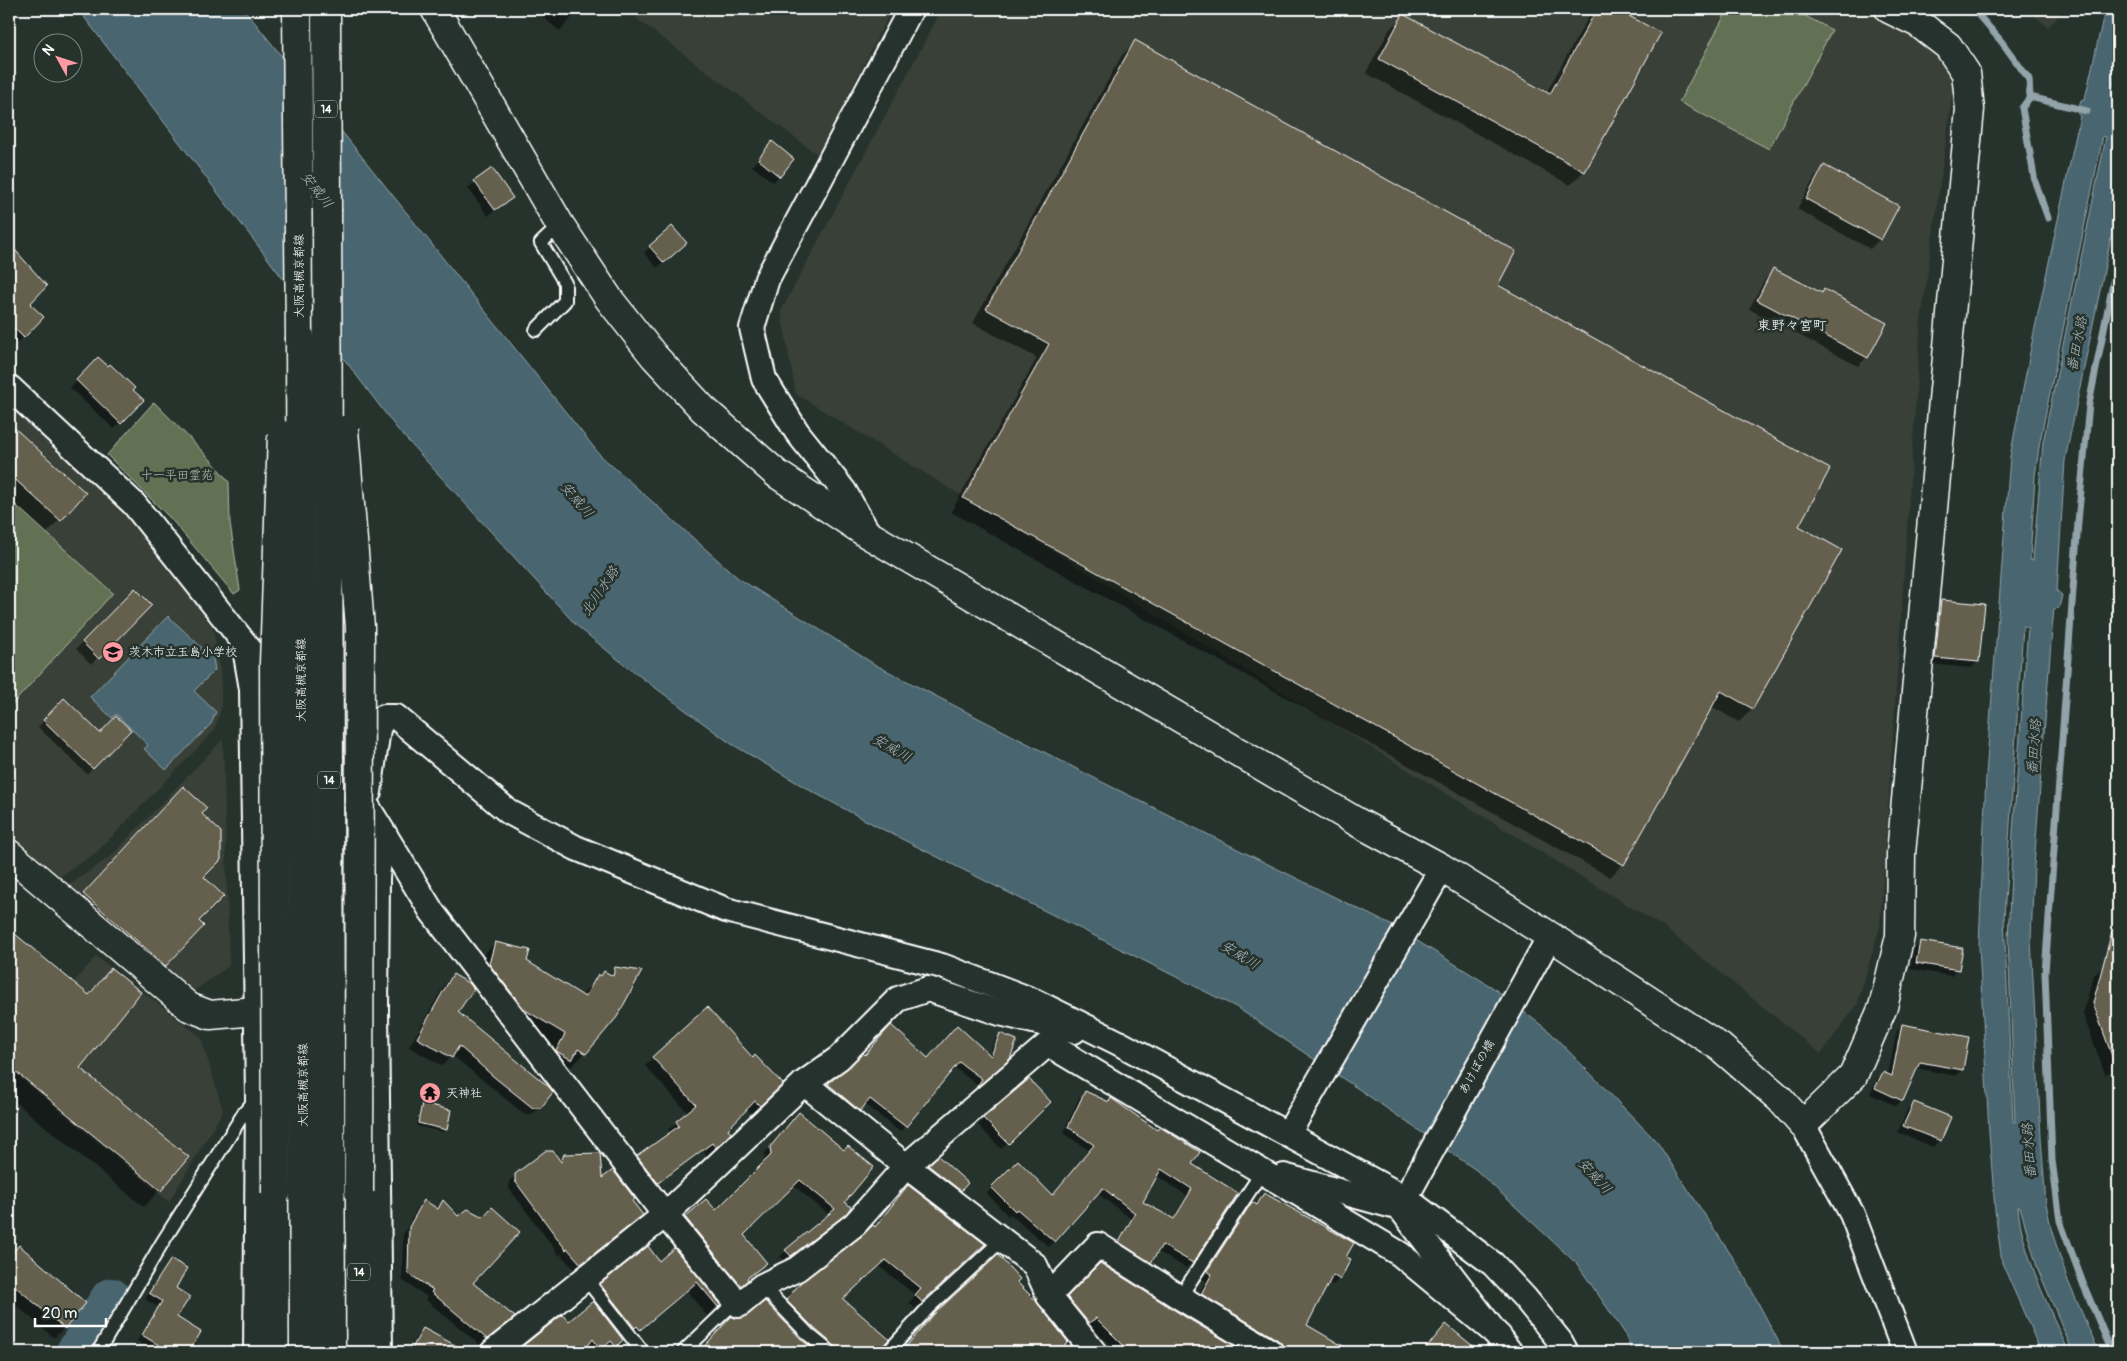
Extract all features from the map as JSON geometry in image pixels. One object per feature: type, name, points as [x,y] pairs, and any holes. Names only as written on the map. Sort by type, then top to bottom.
[{"type":"main road","name":"大阪高槻京都線","points":[[298,9],[304,1352]]},
{"type":"main road","name":"14","points":[[326,9],[332,1352]]},
{"type":"main road","points":[[434,9],[560,225],[609,299],[654,356],[703,409],[777,474],[869,535],[1349,817],[1442,868],[1546,942],[1720,1047],[1780,1099],[1802,1125],[1853,1076],[1883,1007],[1900,936],[1901,854],[1970,109],[1966,73],[1948,46],[1918,23],[1889,9]]},
{"type":"main road","name":"14","points":[[327,209],[360,626],[359,1352]]},
{"type":"main road","name":"14","points":[[277,1352],[275,654],[283,421],[300,336]]},
{"type":"main road","points":[[9,854],[189,1008],[210,1015],[256,1011]]},
{"type":"street","points":[[869,535],[844,491],[797,432],[764,379],[752,328],[767,280],[911,9]]},
{"type":"street","points":[[9,388],[134,504],[268,671],[327,756],[367,806],[432,912],[665,1215],[739,1305],[762,1286],[797,1269],[855,1224],[906,1166],[1048,1044],[1400,1254],[1499,1347]]},
{"type":"street","points":[[244,642],[252,689],[258,1097],[256,1352]]},
{"type":"street","points":[[367,806],[378,729],[384,717],[396,717],[509,812],[576,848],[726,910],[942,966],[1034,1001],[1117,1042],[1404,1199],[1493,1264],[1525,1298],[1560,1341],[1566,1352]]},
{"type":"street","points":[[380,1352],[376,1012],[377,878],[379,859],[385,836]]},
{"type":"street","points":[[1288,1134],[1442,868]]},
{"type":"street","name":"あけぼの橋","points":[[1404,1199],[1546,942]]},
{"type":"street","points":[[493,1352],[665,1215],[804,1084],[839,1058],[898,1000],[928,989],[1000,1013],[1117,1042]]},
{"type":"street","points":[[256,1011],[376,1012]]},
{"type":"street","points":[[804,1084],[906,1166],[1035,1265],[1049,1296],[1094,1352]]},
{"type":"street","points":[[1802,1125],[1852,1214],[1905,1352]]},
{"type":"street","points":[[1259,1170],[1404,1199],[1499,1347]]},
{"type":"street","points":[[1049,1296],[1098,1245],[1271,1352]]},
{"type":"lane","points":[[536,330],[565,300],[565,283],[541,243],[560,225]]},
{"type":"lane","points":[[98,1352],[162,1242],[244,1113],[258,1097]]},
{"type":"lane","points":[[1180,1297],[1259,1170]]},
{"type":"lane","points":[[888,1352],[930,1306],[1003,1240]]},
{"type":"lane","points":[[586,1279],[643,1352]]},
{"type":"lane","points":[[762,1286],[809,1334],[830,1352]]},
{"type":"lane","points":[[683,1352],[736,1301]]},
{"type":"shaded area","points":[[636,9],[892,9],[818,155],[637,19]]},
{"type":"shaded area","points":[[942,9],[1858,9],[1930,44],[1955,75],[1921,321],[1880,926],[1857,1005],[1821,1054],[1665,928],[796,394],[781,311]]},
{"type":"shaded area","points":[[2026,9],[2064,9],[2048,27]]},
{"type":"shaded area","name":"茨木市立玉島小学校","points":[[9,399],[126,509],[213,628],[221,676],[221,708],[214,731],[98,851],[58,878],[9,836]]},
{"type":"shaded area","points":[[223,739],[229,966],[192,992],[68,886],[111,856]]},
{"type":"shaded area","points":[[96,956],[201,1037],[223,1111],[169,1202],[9,1069],[9,1062]]},
{"type":"green space","points":[[1728,9],[1792,9],[1832,30],[1769,149],[1679,102]]},
{"type":"green space","name":"十一平田霊苑","points":[[154,402],[211,460],[229,482],[230,523],[240,590],[234,594],[171,519],[107,455]]},
{"type":"green space","points":[[9,499],[113,593],[9,708]]},
{"type":"water","name":"安威川","points":[[78,9],[244,9],[600,455],[738,578],[874,664],[1102,782],[1393,926],[1492,987],[1550,1032],[1657,1142],[1741,1270],[1784,1352],[1632,1352],[1624,1332],[1577,1264],[1476,1170],[1360,1090],[1236,1007],[882,829],[811,791],[730,743],[626,666],[577,626],[398,430]]},
{"type":"water","name":"番田水路","points":[[2105,9],[2118,9],[2118,65],[2111,95],[2116,95],[2118,83],[2118,203],[2065,460],[2057,591],[2062,595],[2059,608],[2054,609],[2052,629],[2034,866],[2031,939],[2046,1204],[2052,1232],[2068,1281],[2099,1352],[2073,1352],[2037,1267],[2020,1207],[2018,1207],[2031,1262],[2069,1352],[2041,1352],[2002,1263],[1995,1210],[1989,1132],[1979,946],[1986,775],[2010,457],[2033,337],[2080,116],[2077,113],[2081,100],[2085,99]],"holes":[[[2103,136],[2106,137],[2043,442],[2033,560],[2030,560],[2035,476],[2040,441]],[[2023,626],[2028,627],[2013,831],[2008,939],[2015,1122],[2013,1122],[2004,917]]]},
{"type":"water","points":[[168,616],[213,658],[215,670],[194,691],[216,712],[211,724],[166,770],[144,749],[148,745],[116,714],[112,718],[90,697]]},
{"type":"building","points":[[1597,9],[1616,9],[1661,33],[1585,172],[1379,59],[1403,14],[1550,94]]},
{"type":"building","points":[[1135,40],[1516,251],[1498,285],[1830,469],[1799,526],[1842,550],[1753,709],[1721,691],[1624,865],[963,498],[1049,344],[986,309]]},
{"type":"building","points":[[772,141],[794,159],[780,177],[758,159]]},
{"type":"building","points":[[1824,165],[1899,206],[1881,240],[1806,199]]},
{"type":"building","points":[[492,168],[513,198],[495,210],[474,181]]},
{"type":"building","points":[[672,226],[687,243],[664,263],[649,246]]},
{"type":"building","points":[[9,243],[47,286],[30,304],[44,317],[24,338],[10,324],[9,326]]},
{"type":"building","points":[[1773,268],[1822,293],[1824,289],[1887,323],[1868,358],[1757,300]]},
{"type":"building","points":[[98,357],[108,366],[110,364],[135,388],[133,390],[144,400],[121,424],[76,380]]},
{"type":"building","points":[[9,423],[86,493],[61,521],[9,474]]},
{"type":"building","points":[[135,588],[152,605],[99,659],[82,642]]},
{"type":"building","points":[[1941,600],[1985,604],[1979,662],[1935,658]]},
{"type":"building","points":[[64,698],[100,733],[116,716],[131,730],[93,769],[43,720]]},
{"type":"building","points":[[183,786],[207,808],[202,814],[221,832],[221,860],[204,877],[224,896],[199,921],[204,926],[166,966],[83,894]]},
{"type":"building","points":[[9,929],[89,995],[111,968],[141,992],[80,1068],[189,1157],[161,1191],[9,1066]]},
{"type":"building","points":[[2112,931],[2118,932],[2118,1066],[2116,1067],[2093,1003]]},
{"type":"building","points":[[1920,941],[1963,948],[1959,970],[1916,963]]},
{"type":"building","points":[[495,942],[530,950],[527,961],[585,997],[598,974],[601,976],[604,971],[613,976],[615,967],[642,971],[617,1017],[586,1054],[578,1049],[572,1060],[556,1051],[565,1034],[525,1010],[489,964]]},
{"type":"building","points":[[453,974],[470,984],[474,989],[458,1012],[553,1092],[541,1108],[533,1108],[459,1046],[452,1058],[417,1038]]},
{"type":"building","points":[[707,1007],[753,1058],[755,1055],[783,1084],[760,1106],[755,1101],[728,1129],[731,1133],[716,1148],[712,1143],[658,1183],[637,1156],[679,1126],[676,1121],[696,1105],[652,1057]]},
{"type":"building","points":[[1902,1024],[1969,1037],[1963,1070],[1920,1062],[1903,1101],[1875,1088],[1883,1072],[1892,1076]]},
{"type":"building","points":[[891,1025],[928,1058],[957,1025],[991,1056],[1000,1033],[1017,1040],[1010,1059],[976,1088],[982,1079],[959,1062],[906,1127],[870,1099],[860,1111],[828,1084],[863,1053],[865,1055]]},
{"type":"building","points":[[1029,1079],[1051,1102],[1009,1144],[983,1118]]},
{"type":"building","points":[[1085,1091],[1109,1102],[1111,1098],[1157,1130],[1160,1127],[1200,1152],[1192,1164],[1238,1193],[1193,1263],[1162,1245],[1151,1263],[1119,1242],[1135,1213],[1103,1188],[1055,1242],[1017,1209],[1015,1211],[991,1187],[1018,1160],[1052,1195],[1094,1145],[1068,1127]],"holes":[[[1161,1169],[1192,1189],[1174,1219],[1143,1202]]]},
{"type":"building","points":[[1914,1102],[1951,1117],[1941,1141],[1903,1126]]},
{"type":"building","points":[[422,1103],[451,1110],[447,1130],[418,1123]]},
{"type":"building","points":[[799,1112],[844,1150],[848,1146],[874,1167],[845,1202],[851,1207],[846,1214],[791,1256],[785,1250],[835,1209],[800,1180],[744,1235],[767,1263],[747,1278],[748,1280],[741,1286],[685,1217],[706,1199],[716,1210],[771,1155],[770,1147]]},
{"type":"building","points":[[545,1151],[553,1151],[561,1162],[564,1154],[600,1153],[602,1178],[613,1170],[635,1199],[632,1201],[643,1215],[581,1264],[567,1248],[566,1250],[515,1181],[515,1174]]},
{"type":"building","points":[[938,1156],[968,1183],[961,1191],[928,1165]]},
{"type":"building","points":[[908,1185],[985,1244],[922,1302],[915,1295],[921,1288],[886,1260],[843,1299],[889,1339],[880,1352],[838,1352],[835,1346],[786,1300],[801,1282],[863,1235],[873,1225],[875,1227]]},
{"type":"building","points":[[1264,1193],[1354,1243],[1346,1257],[1351,1259],[1340,1280],[1333,1275],[1307,1325],[1353,1352],[1285,1352],[1278,1340],[1201,1294],[1212,1274],[1207,1271],[1252,1202],[1257,1205]]},
{"type":"building","points":[[424,1200],[438,1209],[443,1200],[458,1216],[468,1209],[483,1217],[492,1207],[520,1232],[473,1283],[515,1317],[487,1339],[431,1292],[433,1290],[408,1273],[409,1227]]},
{"type":"building","points":[[19,1245],[86,1303],[65,1329],[9,1281],[9,1257]]},
{"type":"building","points":[[648,1246],[659,1261],[674,1248],[721,1304],[718,1307],[697,1282],[640,1330],[637,1326],[635,1328],[600,1284]]},
{"type":"building","points":[[998,1255],[1020,1279],[1017,1282],[1036,1301],[1068,1342],[1058,1352],[899,1352],[902,1351],[936,1312]]},
{"type":"building","points":[[171,1259],[187,1268],[176,1288],[190,1297],[177,1317],[201,1332],[189,1352],[170,1352],[142,1335],[162,1301],[149,1293]]},
{"type":"building","points":[[1100,1263],[1245,1352],[1130,1352],[1096,1318],[1089,1323],[1067,1297]]},
{"type":"building","points":[[593,1301],[623,1340],[616,1347],[611,1341],[601,1350],[593,1339],[583,1352],[515,1352],[562,1315],[569,1321]]},
{"type":"building","points":[[765,1301],[803,1341],[817,1352],[699,1352],[732,1316],[742,1318]]},
{"type":"building","points":[[1446,1324],[1480,1352],[1423,1352]]},
{"type":"building","points":[[423,1328],[468,1352],[410,1352]]},
{"type":"waterway","points":[[1973,9],[2001,41],[2029,79],[2030,97],[2087,111]]},
{"type":"waterway","points":[[2030,97],[2022,108],[2035,182],[2048,218]]},
{"type":"waterway","points":[[2112,1352],[2084,1286],[2060,1221],[2052,1160],[2045,972],[2078,522],[2089,404],[2118,258]]},
{"type":"waterway","name":"北川水路","points":[[77,1352],[111,1299]]},
{"type":"place","name":"茨木市立玉島小学校","points":[[113,652]]},
{"type":"place","name":"天神社","points":[[430,1093]]},
{"type":"district","name":"東野々宮町","points":[[1792,325]]}]
